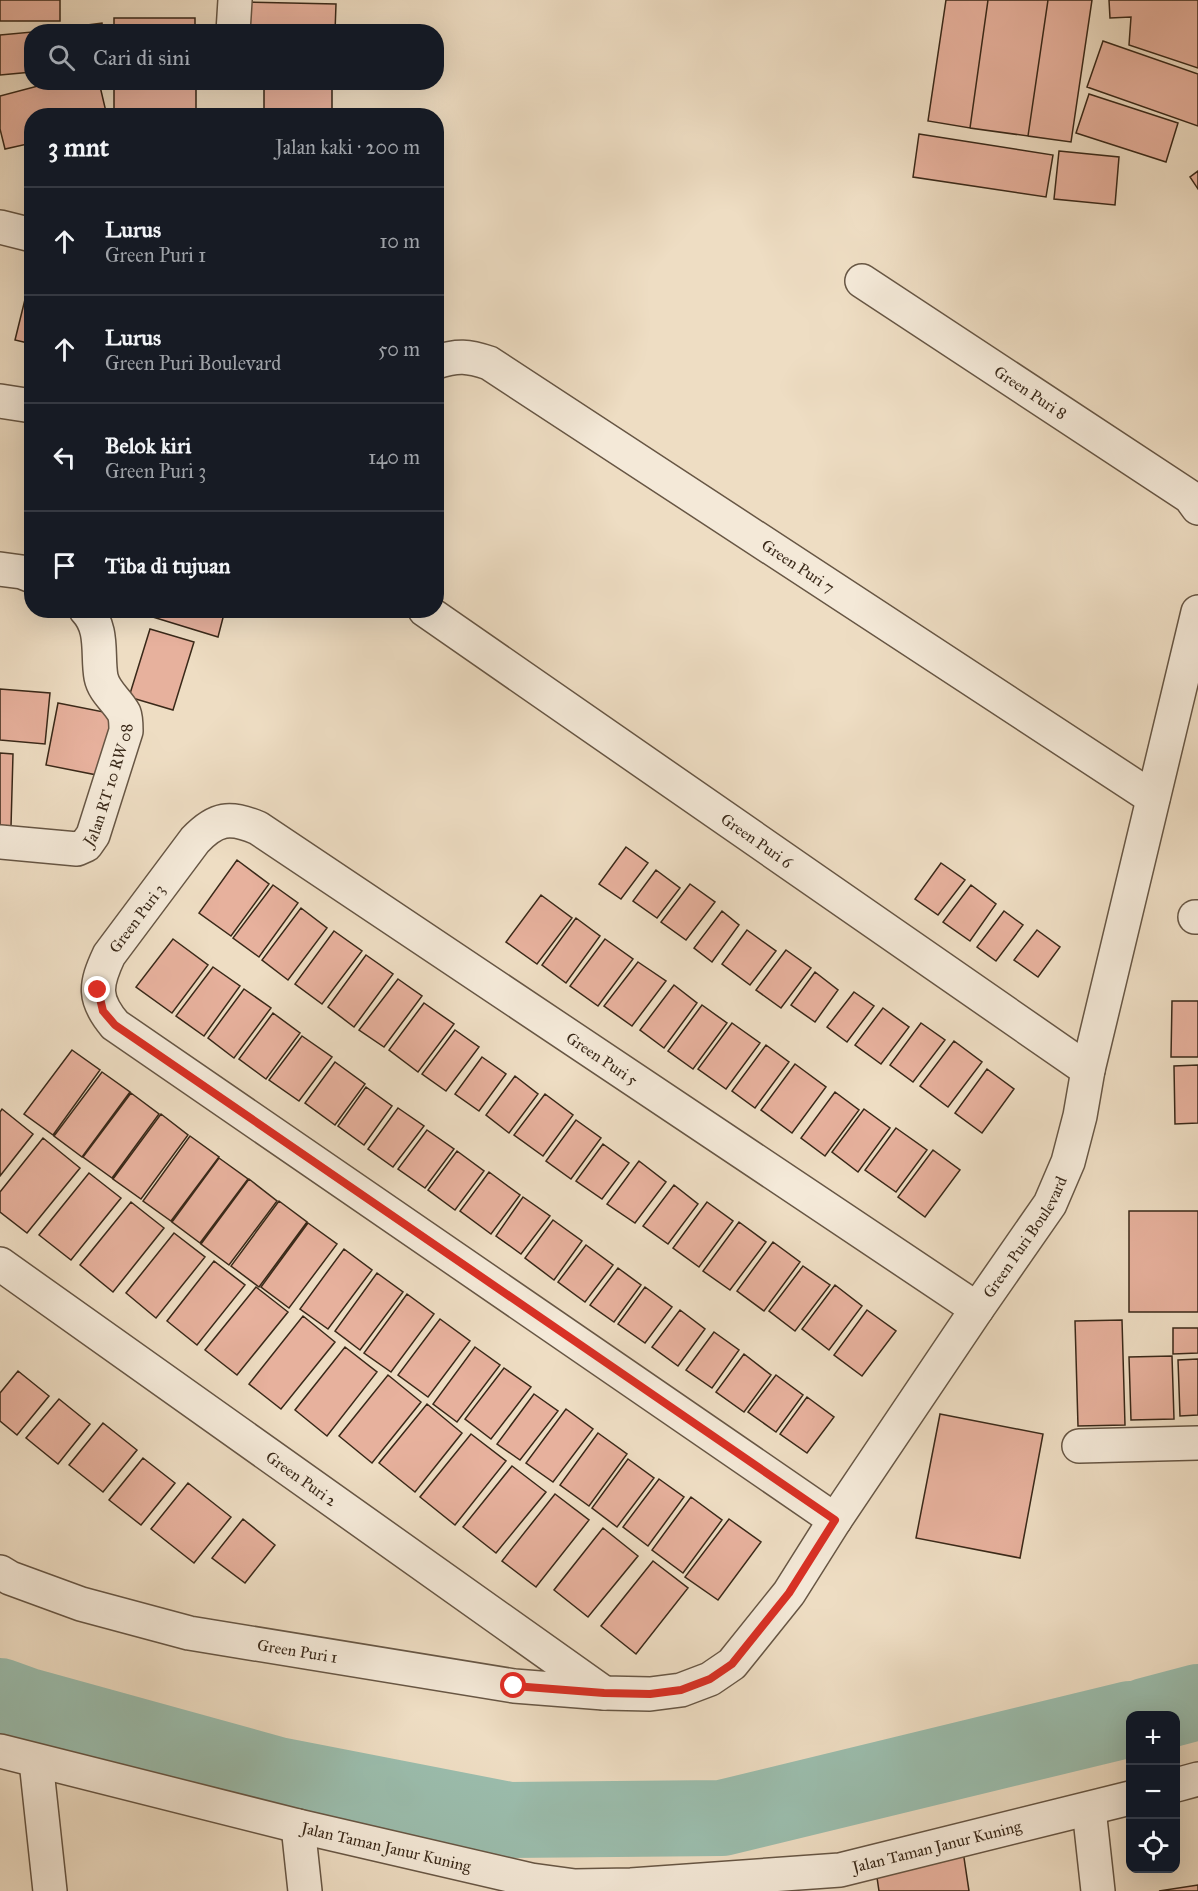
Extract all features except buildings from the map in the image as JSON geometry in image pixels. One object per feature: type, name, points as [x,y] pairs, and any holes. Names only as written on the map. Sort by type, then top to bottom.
[{"type":"street","points":[[233,24],[234,0]]},
{"type":"street","points":[[0,227],[24,233]]},
{"type":"street","name":"Green Puri 8","points":[[862,281],[1190,497],[1198,508]]},
{"type":"street","name":"Green Puri 7","points":[[444,359],[454,356],[472,357],[489,363],[1154,798]]},
{"type":"street","points":[[0,401],[24,405]]},
{"type":"street","points":[[0,569],[24,573]]},
{"type":"street","name":"Green Puri Boulevard","points":[[604,1693],[650,1694],[681,1690],[710,1679],[732,1664],[789,1593],[835,1520],[1050,1204],[1068,1162],[1080,1116],[1088,1070],[1198,612]]},
{"type":"street","name":"Jalan RT 10 RW 08","points":[[0,842],[77,849],[86,845],[93,835],[126,731],[126,720],[124,712],[103,683],[100,642],[92,618]]},
{"type":"street","name":"Green Puri 6","points":[[437,618],[1088,1070]]},
{"type":"street","name":"Green Puri 5","points":[[222,821],[240,820],[258,828],[977,1309]]},
{"type":"street","name":"Green Puri 3","points":[[222,821],[206,828],[195,840],[109,955],[100,974],[98,990],[103,1011],[115,1025],[835,1520]]},
{"type":"street","name":"Green Puri 2","points":[[0,1264],[604,1693]]},
{"type":"street","points":[[1079,1446],[1198,1443]]},
{"type":"street","name":"Green Puri 1","points":[[0,1572],[81,1604],[189,1633],[514,1686],[604,1693]]},
{"type":"street","name":"Jalan Taman Janur Kuning","points":[[0,1751],[298,1826],[575,1889],[631,1885],[841,1881],[1126,1799]]},
{"type":"street","points":[[36,1761],[50,1891]]},
{"type":"street","points":[[1180,1784],[1198,1779]]},
{"type":"street","points":[[1089,1809],[1098,1891]]},
{"type":"street","points":[[298,1826],[305,1891]]},
{"type":"waterway","points":[[0,1696],[25,1705],[278,1775],[509,1820],[722,1818],[1126,1720]]},
{"type":"waterway","points":[[1164,1711],[1198,1702]]},
{"type":"route","points":[[98,990],[103,1011],[115,1025],[835,1520],[789,1593],[732,1664],[710,1679],[681,1690],[650,1694],[514,1686]]}]
